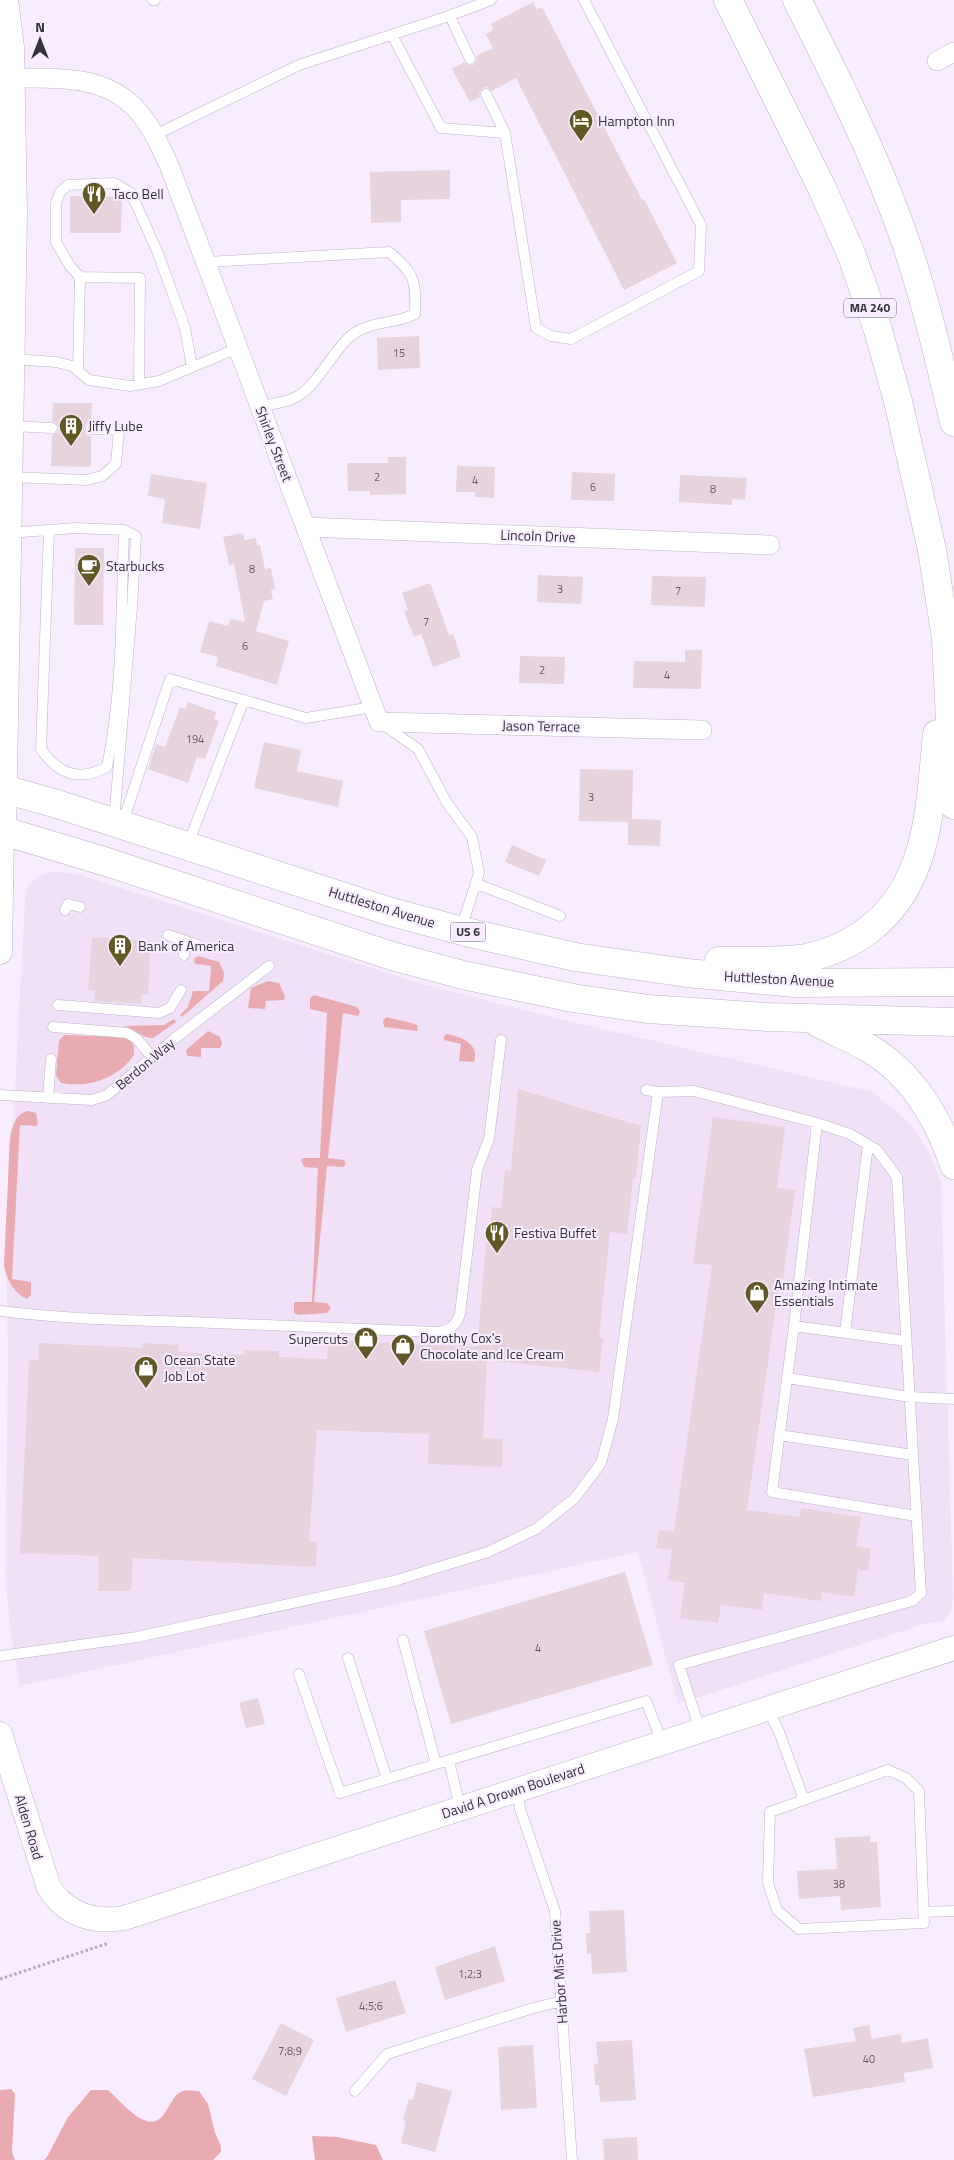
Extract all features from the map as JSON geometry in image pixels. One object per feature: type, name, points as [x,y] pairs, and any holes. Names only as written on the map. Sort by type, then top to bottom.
[{"type":"main road","points":[[4,0],[10,47],[11,78],[6,188],[6,294],[10,358],[1,831],[110,863],[367,948],[463,975],[573,998],[629,1006],[810,1020],[954,1022]]},
{"type":"main road","name":"MA 240","points":[[728,0],[822,188],[852,256],[878,330],[900,410],[932,550],[946,638],[954,805]]},
{"type":"main road","points":[[797,0],[846,99],[876,166],[906,242],[928,314],[954,422]]},
{"type":"main road","points":[[612,964],[788,960],[808,957],[845,946],[879,922],[911,881],[922,848],[930,805],[946,638]]},
{"type":"main road","name":"Huttleston Avenue","points":[[2,788],[188,845],[379,908],[460,930],[612,964],[687,973],[795,982],[954,982]]},
{"type":"main road","points":[[810,1020],[870,1049],[904,1076],[929,1110],[954,1165]]},
{"type":"street","points":[[937,61],[954,52]]},
{"type":"street","name":"Shirley Street","points":[[11,78],[56,78],[88,82],[114,90],[137,110],[155,135],[169,165],[206,262],[376,715]]},
{"type":"street","name":"Lincoln Drive","points":[[306,527],[770,545]]},
{"type":"street","name":"Jason Terrace","points":[[376,715],[702,730]]},
{"type":"street","points":[[0,952],[1,831]]},
{"type":"street","name":"David A Drown Boulevard","points":[[71,1910],[90,1918],[111,1920],[124,1918],[954,1648]]},
{"type":"street","name":"Alden Road","points":[[0,1734],[46,1881],[54,1896],[61,1904],[71,1910]]},
{"type":"lane","points":[[155,135],[299,65],[450,16],[491,0]]},
{"type":"lane","points":[[486,94],[505,133],[536,328],[551,336],[571,339],[699,271],[701,225],[584,0]]},
{"type":"lane","points":[[450,16],[470,59]]},
{"type":"lane","points":[[392,35],[441,128],[505,133]]},
{"type":"lane","points":[[78,370],[80,277],[70,266],[56,242],[56,203],[60,192],[68,185],[114,183],[131,193],[158,253],[184,328],[192,368]]},
{"type":"lane","points":[[206,262],[389,252],[407,268],[416,286],[415,314],[402,320],[366,326],[352,335],[306,389],[295,398],[260,406]]},
{"type":"lane","points":[[80,277],[140,278],[139,384]]},
{"type":"lane","points":[[10,358],[56,362],[72,366],[89,380],[130,386],[159,381],[238,348]]},
{"type":"lane","points":[[9,426],[52,428]]},
{"type":"lane","points":[[8,477],[87,480],[102,476],[116,464],[119,430],[91,429]]},
{"type":"lane","points":[[7,534],[76,528],[124,530],[136,536],[118,823]]},
{"type":"lane","points":[[48,530],[41,749],[51,764],[67,772],[80,775],[95,773],[107,767],[118,682],[124,530]]},
{"type":"lane","points":[[118,823],[170,679],[306,718],[376,715],[418,749],[447,803],[472,837],[479,873],[477,884],[460,930]]},
{"type":"lane","points":[[188,845],[244,700]]},
{"type":"lane","points":[[477,884],[560,916]]},
{"type":"lane","points":[[65,910],[68,904],[80,907]]},
{"type":"lane","points":[[168,935],[198,945]]},
{"type":"lane","points":[[184,954],[185,941]]},
{"type":"lane","name":"Berdon Way","points":[[0,1095],[99,1099],[113,1091],[269,966]]},
{"type":"lane","points":[[58,1005],[159,1013],[170,1008],[181,990]]},
{"type":"lane","points":[[53,1027],[127,1033],[137,1039],[152,1058]]},
{"type":"lane","points":[[0,1311],[52,1316],[282,1326],[343,1326],[436,1332],[449,1329],[458,1321],[460,1314],[477,1170],[489,1139],[501,1040]]},
{"type":"lane","points":[[48,1098],[51,1059]]},
{"type":"lane","points":[[646,1090],[658,1092],[694,1091],[817,1123],[850,1134],[877,1150],[897,1177],[921,1594],[912,1601],[679,1665],[700,1730]]},
{"type":"lane","points":[[0,1656],[137,1637],[394,1581],[488,1552],[536,1528],[575,1498],[601,1463],[612,1419],[658,1092]]},
{"type":"lane","points":[[817,1123],[794,1326],[772,1492],[916,1516]]},
{"type":"lane","points":[[845,1333],[868,1145]]},
{"type":"lane","points":[[794,1326],[906,1341]]},
{"type":"lane","points":[[787,1378],[910,1397],[954,1399]]},
{"type":"lane","points":[[779,1435],[913,1455]]},
{"type":"lane","points":[[404,1640],[436,1764]]},
{"type":"lane","points":[[348,1658],[387,1779]]},
{"type":"lane","points":[[299,1674],[340,1793],[646,1701],[662,1742]]},
{"type":"lane","points":[[767,1708],[778,1729],[804,1800]]},
{"type":"lane","points":[[449,1761],[460,1808]]},
{"type":"lane","points":[[888,1770],[906,1778],[919,1791],[924,1923],[799,1930],[777,1910],[768,1883],[770,1812],[804,1800],[888,1770]]},
{"type":"lane","name":"Harbor Mist Drive","points":[[518,1789],[520,1809],[555,1911],[572,2160]]},
{"type":"lane","points":[[923,1912],[954,1911]]},
{"type":"lane","points":[[355,2091],[387,2054],[530,2008],[562,2001]]},
{"type":"shaded area","points":[[54,872],[74,873],[422,984],[560,1019],[873,1092],[915,1129],[931,1157],[941,1182],[953,1597],[951,1611],[944,1621],[927,1623],[678,1704],[638,1552],[20,1686],[11,1635],[5,1577],[8,1353],[6,1264],[25,898],[28,884],[43,874]]},
{"type":"shaded area","points":[[198,956],[219,962],[224,973],[223,981],[182,1017],[180,1015],[188,1007],[193,991],[209,991],[211,966],[195,964],[194,959]]},
{"type":"shaded area","points":[[268,981],[279,983],[285,996],[284,1000],[266,1001],[265,1009],[248,1008],[251,988]]},
{"type":"shaded area","points":[[314,995],[357,1007],[360,1012],[358,1016],[343,1013],[328,1158],[344,1160],[346,1164],[343,1167],[327,1166],[314,1302],[327,1303],[331,1308],[327,1313],[298,1315],[294,1313],[294,1302],[312,1302],[318,1168],[304,1167],[301,1160],[303,1158],[320,1158],[327,1013],[310,1009],[310,998]]},
{"type":"shaded area","points":[[386,1017],[415,1024],[418,1026],[417,1031],[384,1027],[383,1021]]},
{"type":"shaded area","points":[[174,1019],[176,1022],[153,1038],[145,1037],[123,1026],[164,1025]]},
{"type":"shaded area","points":[[208,1031],[220,1037],[222,1043],[220,1048],[201,1048],[201,1057],[187,1056],[186,1050]]},
{"type":"shaded area","points":[[447,1034],[463,1039],[472,1046],[475,1055],[474,1062],[459,1061],[461,1044],[444,1040],[444,1036]]},
{"type":"shaded area","points":[[64,1035],[121,1037],[130,1040],[134,1046],[134,1055],[119,1070],[102,1080],[82,1084],[61,1083],[56,1075],[59,1041]]},
{"type":"shaded area","points":[[29,1111],[36,1113],[38,1124],[36,1126],[20,1125],[12,1279],[31,1282],[31,1295],[27,1299],[22,1297],[11,1285],[4,1264],[10,1138],[13,1125],[18,1117]]},
{"type":"shaded area","points":[[11,2089],[15,2094],[12,2152],[15,2160],[0,2160],[0,2090]]},
{"type":"shaded area","points":[[91,2090],[108,2090],[126,2108],[138,2117],[148,2121],[155,2121],[160,2118],[177,2094],[183,2091],[199,2091],[208,2104],[215,2133],[221,2146],[221,2152],[213,2160],[44,2160],[68,2117]]},
{"type":"shaded area","points":[[312,2136],[337,2137],[376,2145],[383,2160],[315,2160]]},
{"type":"building","name":"Hampton Inn","points":[[533,2],[537,9],[542,7],[642,200],[644,199],[677,263],[624,290],[516,78],[492,91],[487,87],[483,88],[479,93],[480,97],[470,102],[452,69],[464,62],[469,66],[473,65],[477,60],[476,56],[493,48],[486,34],[493,30],[491,24]]},
{"type":"building","points":[[450,170],[450,199],[401,200],[401,222],[371,223],[370,172]]},
{"type":"building","name":"Taco Bell","points":[[70,196],[122,197],[121,233],[70,233]]},
{"type":"building","points":[[419,336],[420,368],[378,370],[377,338]]},
{"type":"building","name":"Jiffy Lube","points":[[53,403],[92,403],[91,422],[85,425],[84,429],[87,435],[91,436],[91,467],[51,466],[52,435],[59,428],[52,421]]},
{"type":"building","points":[[388,457],[406,457],[406,494],[370,495],[370,491],[348,491],[347,463],[388,463]]},
{"type":"building","points":[[457,466],[495,467],[494,498],[475,497],[475,492],[456,492]]},
{"type":"building","points":[[572,472],[615,474],[614,501],[571,500]]},
{"type":"building","points":[[151,474],[207,483],[200,529],[162,523],[165,499],[148,496]]},
{"type":"building","points":[[680,475],[747,478],[745,500],[732,499],[732,505],[679,502]]},
{"type":"building","points":[[243,533],[245,540],[256,538],[257,545],[260,545],[265,569],[271,568],[275,589],[271,590],[273,599],[264,601],[256,631],[289,641],[277,685],[216,666],[218,657],[200,652],[209,621],[228,626],[230,619],[245,622],[234,564],[229,565],[223,537]]},
{"type":"building","name":"Starbucks","points":[[75,548],[104,548],[103,625],[74,625]]},
{"type":"building","points":[[538,575],[583,577],[581,604],[537,602]]},
{"type":"building","points":[[652,576],[706,577],[705,607],[651,605]]},
{"type":"building","points":[[430,583],[449,635],[453,634],[461,657],[433,667],[421,634],[414,637],[404,611],[408,610],[402,593]]},
{"type":"building","points":[[685,650],[702,650],[701,689],[633,688],[634,661],[685,662]]},
{"type":"building","points":[[520,656],[565,657],[564,684],[519,683]]},
{"type":"building","points":[[188,702],[216,712],[214,719],[219,721],[205,759],[197,757],[188,783],[148,769],[156,744],[165,747],[180,707],[185,709]]},
{"type":"building","points":[[264,742],[301,750],[297,771],[343,781],[338,807],[254,788]]},
{"type":"building","points":[[580,769],[633,770],[632,819],[661,820],[660,846],[628,845],[628,822],[579,821]]},
{"type":"building","points":[[512,845],[546,860],[539,876],[505,862]]},
{"type":"building","name":"Bank of America","points":[[92,937],[151,941],[148,995],[142,994],[141,1004],[94,1001],[95,991],[88,990]]},
{"type":"building","points":[[518,1089],[641,1126],[636,1178],[633,1178],[627,1234],[610,1232],[599,1337],[603,1338],[599,1372],[487,1360],[483,1438],[503,1439],[502,1467],[428,1464],[429,1434],[317,1430],[309,1541],[317,1542],[316,1567],[133,1558],[131,1591],[98,1591],[99,1556],[20,1553],[29,1360],[38,1360],[39,1343],[143,1348],[143,1343],[179,1345],[178,1352],[244,1355],[244,1350],[279,1351],[279,1357],[327,1359],[328,1340],[477,1347],[487,1233],[490,1233],[492,1207],[501,1208],[505,1170],[511,1171]]},
{"type":"building","points":[[713,1117],[785,1127],[777,1188],[795,1190],[783,1279],[780,1278],[747,1510],[800,1517],[801,1508],[861,1517],[856,1546],[871,1549],[868,1571],[858,1570],[854,1597],[822,1592],[821,1601],[764,1593],[762,1610],[721,1605],[718,1623],[680,1618],[685,1583],[668,1580],[672,1550],[656,1548],[659,1530],[674,1532],[712,1265],[693,1263]]},
{"type":"building","points":[[625,1572],[653,1665],[451,1724],[424,1631]]},
{"type":"building","points":[[258,1698],[265,1724],[246,1728],[239,1703]]},
{"type":"building","points":[[870,1836],[870,1842],[877,1842],[881,1907],[841,1910],[840,1896],[799,1899],[797,1871],[837,1869],[835,1838]]},
{"type":"building","points":[[624,1910],[627,1972],[592,1974],[591,1954],[587,1954],[586,1933],[590,1933],[589,1911]]},
{"type":"building","points":[[495,1946],[505,1981],[445,2000],[435,1967]]},
{"type":"building","points":[[395,1980],[406,2013],[346,2032],[336,1998]]},
{"type":"building","points":[[281,2023],[314,2040],[286,2096],[252,2079]]},
{"type":"building","points":[[869,2025],[872,2039],[901,2034],[902,2043],[928,2038],[933,2068],[904,2073],[905,2082],[813,2097],[804,2049],[856,2041],[853,2028]]},
{"type":"building","points":[[632,2040],[636,2100],[600,2102],[599,2085],[595,2085],[594,2064],[598,2064],[596,2042]]},
{"type":"building","points":[[533,2045],[537,2108],[501,2110],[498,2047]]},
{"type":"building","points":[[417,2082],[452,2091],[435,2152],[401,2143],[406,2121],[403,2120],[409,2099],[413,2100]]},
{"type":"building","points":[[637,2137],[638,2160],[604,2160],[603,2139]]},
{"type":"place","name":"Hampton Inn","points":[[581,142]]},
{"type":"place","name":"Taco Bell","points":[[94,215]]},
{"type":"place","name":"Jiffy Lube","points":[[71,447]]},
{"type":"place","name":"Starbucks","points":[[89,587]]},
{"type":"place","name":"Bank of America","points":[[120,967]]},
{"type":"place","name":"Festiva Buffet","points":[[497,1254]]},
{"type":"place","name":"Amazing Intimate Essentials","points":[[757,1314]]},
{"type":"place","name":"Supercuts","points":[[366,1360]]},
{"type":"place","name":"Dorothy Cox's Chocolate and Ice Cream","points":[[403,1367]]},
{"type":"place","name":"Ocean State Job Lot","points":[[146,1389]]}]
